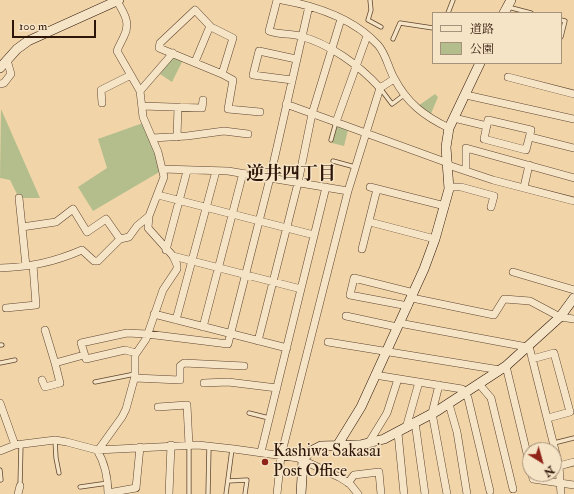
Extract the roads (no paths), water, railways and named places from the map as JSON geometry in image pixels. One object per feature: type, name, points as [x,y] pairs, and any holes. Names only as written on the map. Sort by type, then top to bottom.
[{"type":"street","points":[[277,0],[269,31],[276,34],[301,36],[332,50],[356,66],[380,88]]},
{"type":"street","points":[[282,0],[328,12],[367,36],[383,52],[394,79],[419,112],[449,128]]},
{"type":"street","points":[[0,68],[17,49],[32,38],[118,1],[127,19],[127,30],[117,50],[140,91],[142,117],[152,138],[162,169],[163,182],[149,216],[148,228],[166,250],[173,256],[177,269],[163,290],[148,334],[136,353],[135,376],[122,417],[98,450]]},
{"type":"street","points":[[136,353],[125,350],[86,359],[81,343],[127,334],[148,334],[228,344],[270,178],[308,6]]},
{"type":"street","points":[[222,74],[233,38],[210,26],[195,10],[160,44],[159,48],[195,62],[233,80],[228,109],[260,112]]},
{"type":"street","points":[[258,341],[298,183],[312,114],[341,19]]},
{"type":"street","points":[[195,62],[210,26]]},
{"type":"street","points":[[336,122],[367,36]]},
{"type":"street","points":[[292,80],[253,75],[259,51],[296,59]]},
{"type":"street","points":[[140,91],[173,53]]},
{"type":"street","points":[[0,84],[4,83],[10,74],[7,60]]},
{"type":"street","points":[[337,446],[361,407],[385,352],[411,299],[436,240],[449,187],[446,147],[449,128],[480,64]]},
{"type":"street","points":[[102,103],[101,90],[131,75]]},
{"type":"street","points":[[508,77],[574,94]]},
{"type":"street","points":[[277,494],[281,456],[348,191],[380,88],[394,79]]},
{"type":"street","points":[[466,95],[574,119]]},
{"type":"street","points":[[142,106],[202,108],[203,100]]},
{"type":"street","points":[[286,104],[466,171],[574,201]]},
{"type":"street","points":[[177,137],[178,107]]},
{"type":"street","points":[[454,118],[487,126]]},
{"type":"street","points":[[488,120],[531,130],[526,150],[484,139],[487,126],[488,120]]},
{"type":"street","points":[[152,138],[177,137],[224,131],[248,134]]},
{"type":"street","points":[[530,137],[574,148]]},
{"type":"street","points":[[466,171],[466,148],[574,178]]},
{"type":"street","points":[[524,187],[529,165]]},
{"type":"street","points":[[162,169],[243,173],[348,191]]},
{"type":"street","points":[[166,250],[188,170]]},
{"type":"street","points":[[176,320],[216,171]]},
{"type":"street","points":[[203,327],[243,173]]},
{"type":"street","points":[[449,187],[461,186],[494,196],[491,207]]},
{"type":"street","points":[[261,452],[326,187]]},
{"type":"street","points":[[362,249],[370,222],[374,188],[445,206]]},
{"type":"street","points":[[158,195],[314,235]]},
{"type":"street","points":[[6,308],[36,305],[22,227],[19,198]]},
{"type":"street","points":[[22,227],[56,222],[74,209],[87,232],[106,219],[120,239]]},
{"type":"street","points":[[0,268],[29,266],[58,261],[82,250],[94,261],[98,261],[120,239],[129,237],[137,226],[149,216]]},
{"type":"street","points":[[370,222],[436,240]]},
{"type":"street","points":[[173,256],[301,289]]},
{"type":"street","points":[[513,272],[574,290]]},
{"type":"street","points":[[411,299],[354,278],[350,295],[411,299],[494,315],[504,299],[530,300],[560,317],[574,319]]},
{"type":"street","points":[[301,494],[303,460],[309,452],[316,448],[368,444],[402,430],[449,404],[503,368],[560,317],[574,298]]},
{"type":"street","points":[[154,314],[287,348]]},
{"type":"street","points":[[346,316],[527,347],[530,350],[554,442]]},
{"type":"street","points":[[42,380],[44,387],[60,383],[44,330]]},
{"type":"street","points":[[328,342],[385,352],[503,368]]},
{"type":"street","points":[[532,359],[554,353],[570,412],[548,418]]},
{"type":"street","points":[[54,363],[84,355]]},
{"type":"street","points":[[135,376],[153,380],[180,380],[180,366],[184,363],[244,366]]},
{"type":"street","points":[[503,368],[523,442]]},
{"type":"street","points":[[375,375],[462,389],[466,393],[490,490]]},
{"type":"street","points":[[368,444],[387,413],[398,379]]},
{"type":"street","points":[[204,383],[228,382],[277,388]]},
{"type":"street","points":[[404,494],[402,430],[419,382]]},
{"type":"street","points":[[479,384],[491,398],[513,489]]},
{"type":"street","points":[[439,385],[432,413],[447,494]]},
{"type":"street","points":[[0,403],[18,445]]},
{"type":"street","points":[[449,404],[457,432],[467,494]]},
{"type":"street","points":[[158,407],[187,405],[189,445]]},
{"type":"street","points":[[415,422],[424,494]]},
{"type":"street","points":[[0,451],[18,445],[55,440],[98,450],[189,445],[261,452],[303,460],[348,483],[358,494]]},
{"type":"street","points":[[169,494],[171,445]]},
{"type":"street","points":[[98,450],[104,464],[108,483],[108,494],[136,488],[140,447]]},
{"type":"street","points":[[562,465],[574,462]]},
{"type":"street","points":[[348,483],[354,475],[379,472],[381,494]]},
{"type":"street","points":[[553,482],[574,485]]},
{"type":"street","points":[[560,483],[560,494]]},
{"type":"street","points":[[18,494],[20,486]]},
{"type":"lane","points":[[370,0],[371,10],[368,20],[382,27]]},
{"type":"lane","points":[[448,12],[454,0]]},
{"type":"lane","points":[[508,7],[527,12]]},
{"type":"lane","points":[[562,20],[565,21],[562,33]]},
{"type":"lane","points":[[393,39],[400,23],[432,28]]},
{"type":"lane","points":[[380,88],[392,104],[405,94]]},
{"type":"lane","points":[[331,140],[336,122]]},
{"type":"lane","points":[[332,161],[356,167]]},
{"type":"lane","points":[[0,363],[15,360]]},
{"type":"lane","points":[[95,382],[135,376]]},
{"type":"lane","points":[[249,413],[269,418]]},
{"type":"lane","points":[[558,442],[574,438]]},
{"type":"lane","points":[[55,440],[59,473]]},
{"type":"lane","points":[[18,445],[20,486]]},
{"type":"lane","points":[[188,494],[189,445]]},
{"type":"lane","points":[[208,494],[210,446]]},
{"type":"lane","points":[[226,494],[232,449]]},
{"type":"lane","points":[[0,470],[1,480]]},
{"type":"lane","points":[[228,481],[247,480],[245,494]]},
{"type":"lane","points":[[80,487],[108,483]]},
{"type":"place","name":"Kashiwa Sakasai Post Office","points":[[265,462]]},
{"type":"district","name":"逆井四丁目","points":[[291,175]]}]
